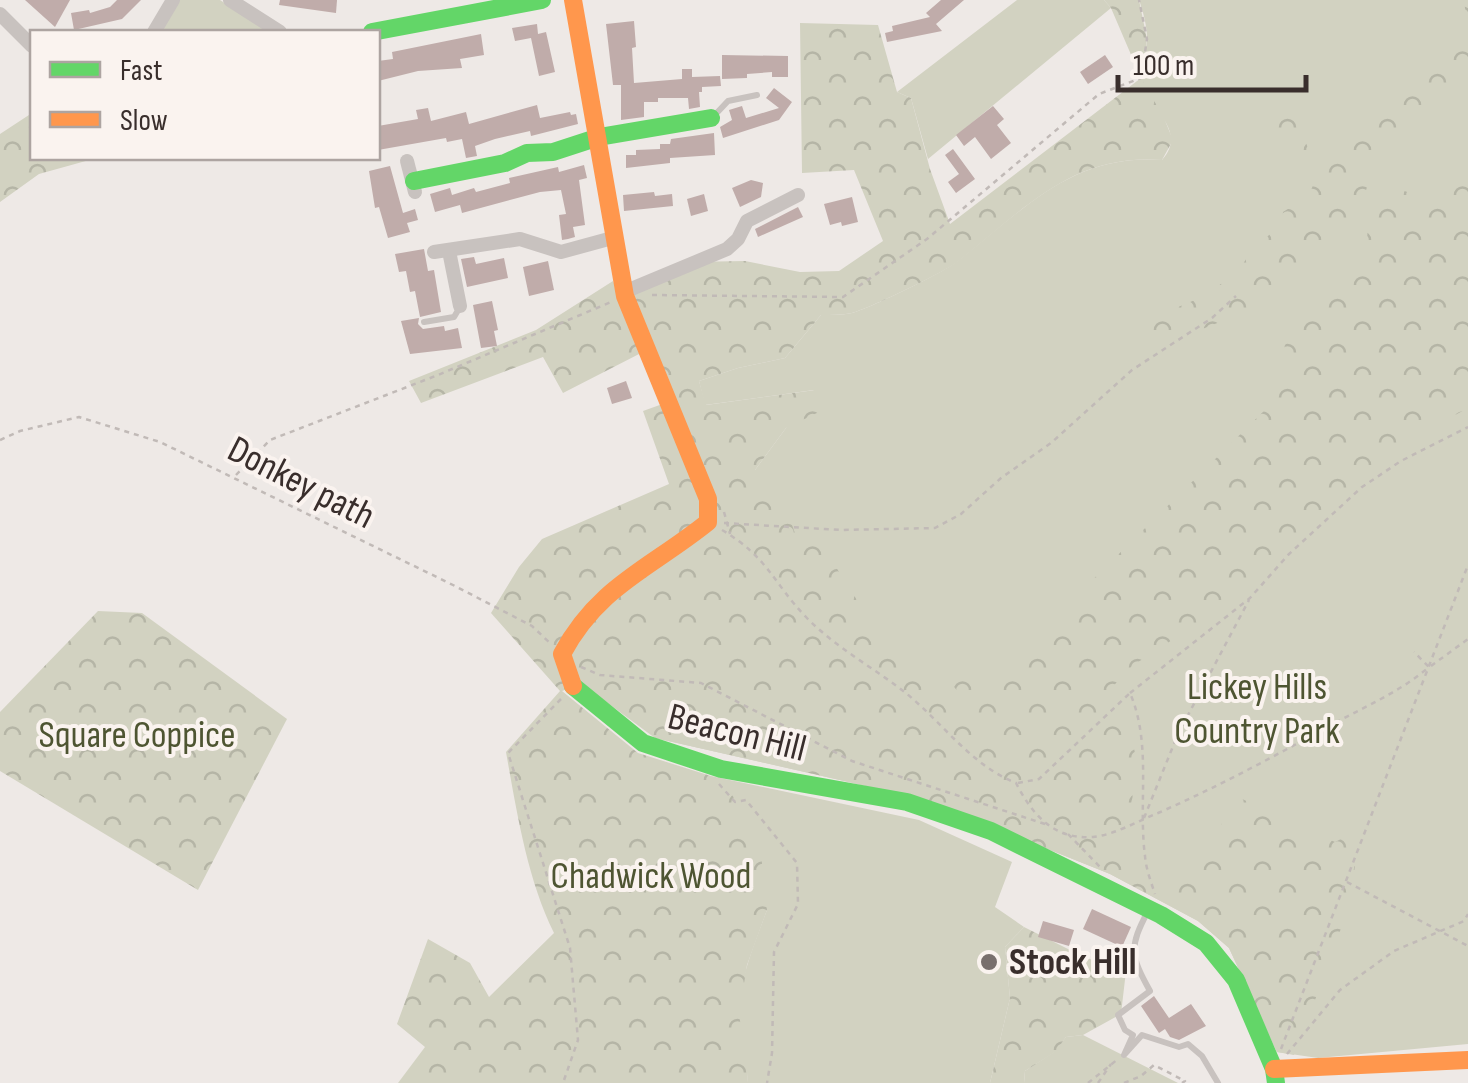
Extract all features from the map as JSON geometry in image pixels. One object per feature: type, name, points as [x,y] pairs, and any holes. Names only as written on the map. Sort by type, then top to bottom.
[{"type":"street","points":[[155,30],[172,0]]},
{"type":"street","points":[[230,0],[277,30]]},
{"type":"street","points":[[380,30],[542,0]]},
{"type":"street","points":[[573,0],[600,137],[624,294],[708,499],[708,522],[689,539],[638,568],[591,607],[570,636],[568,659],[573,687]]},
{"type":"street","points":[[0,14],[30,44]]},
{"type":"street","points":[[407,161],[414,186],[527,153],[553,152],[600,137],[711,118]]},
{"type":"street","points":[[624,294],[726,249],[738,239],[747,221],[798,194]]},
{"type":"street","points":[[460,306],[442,252],[520,239],[560,252],[616,237]]},
{"type":"street","name":"Beacon Hill","points":[[573,687],[643,744],[721,768],[907,802],[991,831],[1155,912],[1206,943],[1236,980],[1275,1076]]},
{"type":"street","points":[[1275,1076],[1468,1060]]},
{"type":"lane","points":[[711,118],[728,101],[757,96]]},
{"type":"lane","points":[[424,322],[454,317],[460,306]]},
{"type":"lane","points":[[1124,1055],[1134,1036],[1124,1030],[1118,1014],[1150,991],[1132,946],[1155,912]]},
{"type":"lane","points":[[1124,1055],[1142,1036],[1179,1047],[1188,1044],[1202,1056],[1218,1083]]},
{"type":"path","points":[[645,294],[843,297],[926,239],[1099,94],[1141,78],[1147,38],[1139,0]]},
{"type":"path","points":[[234,476],[270,440],[438,376],[624,294]]},
{"type":"path","points":[[1236,296],[1212,318],[1132,370],[962,514],[936,528],[841,530],[727,523],[730,535],[768,566],[806,617],[937,719],[993,774],[1016,783],[1040,779],[1130,693],[1250,598],[1288,556],[1362,488],[1401,461],[1468,426]]},
{"type":"path","name":"Donkey path","points":[[0,440],[78,417],[160,442],[532,626],[568,659]]},
{"type":"path","points":[[1275,1076],[1468,565]]},
{"type":"path","points":[[1143,819],[1178,734],[1250,598]]},
{"type":"path","points":[[568,659],[600,675],[701,683],[852,761],[1067,833],[1093,837],[1251,771],[1404,688],[1468,639]]},
{"type":"path","points":[[1414,652],[1430,666]]},
{"type":"path","points":[[563,1083],[578,1040],[570,948],[508,752],[573,687]]},
{"type":"path","points":[[1130,693],[1137,709],[1144,765],[1145,860],[1155,912]]},
{"type":"path","points":[[697,761],[735,802],[746,800],[797,863],[798,904],[774,952],[772,1052],[767,1083]]},
{"type":"path","points":[[1016,783],[1030,810],[1048,825]]},
{"type":"path","points":[[1067,833],[1102,869]]},
{"type":"path","points":[[1346,881],[1468,946]]},
{"type":"path","points":[[1275,1076],[1340,990],[1394,951],[1464,921],[1468,914]]},
{"type":"path","points":[[1088,1083],[1124,1055]]},
{"type":"path","points":[[1098,1083],[1114,1061]]},
{"type":"path","points":[[1124,1083],[1154,1066],[1185,1081],[1182,1083]]},
{"type":"green space","points":[[179,0],[220,0],[265,30],[162,30]]},
{"type":"green space","points":[[1017,0],[1104,0],[1111,8],[928,159],[911,98],[897,92]]},
{"type":"green space","points":[[1104,0],[1139,0],[1147,39],[1141,78],[1111,8]]},
{"type":"green space","name":"Lickey Hills Country Park","points":[[1139,0],[1468,0],[1468,1044],[1318,1058],[1277,1052],[1229,948],[1198,921],[1110,874],[923,799],[655,738],[755,470],[814,390],[705,405],[699,381],[785,358],[821,315],[860,310],[936,274],[1026,206],[1074,176],[1129,160],[1162,160],[1171,138],[1141,77],[1147,38]]},
{"type":"green space","points":[[1464,0],[1468,0],[1468,91],[1407,124],[1381,133],[1370,119],[1380,103],[1418,88],[1466,16]]},
{"type":"green space","name":"Chadwick Wood","points":[[800,23],[878,25],[897,92],[911,98],[950,224],[1141,78],[1173,140],[1162,160],[1129,160],[1074,176],[1026,206],[948,268],[860,310],[821,315],[785,358],[699,381],[706,405],[815,390],[821,411],[786,428],[755,470],[755,494],[783,500],[796,536],[820,542],[883,641],[903,646],[955,723],[974,712],[951,683],[968,676],[996,675],[1269,406],[1285,345],[1366,259],[1369,205],[1392,187],[1432,200],[1468,173],[1468,408],[1400,445],[1243,594],[1132,666],[1103,697],[1127,711],[1137,764],[1131,808],[1119,849],[1134,868],[1194,873],[1219,842],[1223,809],[1240,798],[1335,842],[1357,831],[1356,860],[1344,917],[1294,1055],[1277,1052],[1229,948],[1198,921],[1110,874],[923,799],[655,738],[582,684],[562,691],[638,753],[711,776],[730,791],[760,845],[767,910],[747,965],[739,1015],[747,1083],[398,1083],[425,1047],[397,1024],[428,939],[470,963],[489,997],[554,933],[530,868],[506,752],[560,691],[491,613],[519,567],[542,539],[669,484],[643,411],[668,402],[630,286],[688,262],[745,261],[800,272],[839,271],[883,241],[854,170],[802,173]]},
{"type":"green space","points":[[1286,111],[1294,116],[1309,150],[1325,164],[1364,128],[1377,142],[1362,202],[1317,260],[1271,296],[1159,345],[1147,331],[1152,318],[1202,297],[1237,273],[1254,247],[1282,225],[1283,212],[1309,196],[1313,185],[1275,124]]},
{"type":"green space","points":[[30,114],[30,160],[89,160],[39,174],[0,202],[0,134]]},
{"type":"green space","points":[[613,281],[643,352],[563,393],[543,357],[421,403],[409,381],[536,330]]},
{"type":"green space","name":"Square Coppice","points":[[98,611],[142,613],[287,719],[198,890],[0,771],[0,712]]},
{"type":"green space","points":[[711,776],[919,820],[1012,862],[995,907],[1024,927],[1005,947],[1010,998],[990,1083],[747,1083],[739,1005],[767,910]]},
{"type":"green space","points":[[1024,927],[1084,957],[1126,971],[1121,1014],[1083,1035],[1066,1037],[1055,1052],[1025,1071],[1024,1083],[990,1083],[1010,998],[1005,947]]},
{"type":"green space","points":[[1083,1035],[1178,1083],[1024,1083],[1025,1071],[1054,1052],[1066,1037]]},
{"type":"building","points":[[25,0],[70,0],[55,27]]},
{"type":"building","points":[[117,0],[141,0],[122,19],[74,30],[71,13],[90,13],[110,7]]},
{"type":"building","points":[[280,0],[337,0],[336,13],[279,5]]},
{"type":"building","points":[[941,0],[964,0],[936,24],[942,31],[887,42],[885,33],[893,31],[892,26],[930,17],[926,13]]},
{"type":"building","points":[[634,21],[634,83],[682,79],[682,69],[692,69],[692,77],[720,76],[721,86],[702,87],[700,107],[689,109],[688,98],[658,98],[658,102],[644,102],[644,117],[621,120],[621,85],[613,85],[606,24]]},
{"type":"building","points":[[537,24],[538,34],[546,32],[555,72],[539,76],[531,38],[515,41],[512,28]]},
{"type":"building","points":[[481,34],[484,55],[460,59],[462,68],[418,71],[380,80],[380,61],[393,59],[392,52]]},
{"type":"building","points":[[722,55],[788,56],[788,77],[772,77],[772,72],[722,79]]},
{"type":"building","points":[[1105,55],[1113,67],[1088,84],[1080,72]]},
{"type":"building","points":[[774,88],[792,102],[779,120],[723,138],[720,127],[732,120],[729,110],[742,106],[746,118],[779,108],[766,98]]},
{"type":"building","points":[[537,105],[540,118],[570,112],[576,114],[578,124],[531,136],[530,131],[495,139],[475,146],[477,156],[466,158],[462,139],[447,142],[446,138],[380,150],[380,126],[418,119],[416,110],[428,108],[431,121],[466,112],[469,124]]},
{"type":"building","points":[[993,106],[1004,119],[997,125],[1011,143],[991,159],[975,137],[964,146],[956,135]]},
{"type":"building","points":[[714,133],[715,155],[670,158],[670,163],[626,168],[626,155],[636,155],[636,150],[660,149],[660,144],[670,144],[671,139]]},
{"type":"building","points":[[953,149],[975,179],[956,193],[948,182],[959,174],[945,155]]},
{"type":"building","points":[[584,165],[587,178],[579,180],[585,225],[573,227],[575,237],[568,239],[562,240],[559,215],[566,214],[561,190],[462,213],[460,205],[435,212],[430,194],[450,188],[452,195],[474,188],[476,192],[510,183],[509,178]]},
{"type":"building","points":[[390,166],[403,213],[415,209],[418,220],[407,223],[410,232],[388,238],[379,207],[375,208],[369,171]]},
{"type":"building","points":[[751,180],[763,183],[761,197],[740,207],[732,188]]},
{"type":"building","points":[[654,192],[655,196],[672,194],[673,206],[624,211],[623,195]]},
{"type":"building","points":[[704,194],[708,211],[691,216],[687,199]]},
{"type":"building","points":[[852,197],[858,222],[830,225],[824,204]]},
{"type":"building","points":[[798,207],[803,217],[758,237],[755,229]]},
{"type":"building","points":[[424,249],[428,271],[434,270],[441,312],[420,317],[415,291],[410,292],[406,271],[399,272],[395,254]]},
{"type":"building","points":[[474,257],[476,264],[504,258],[508,278],[467,287],[461,259]]},
{"type":"building","points":[[548,261],[554,290],[529,296],[523,267]]},
{"type":"building","points":[[492,301],[497,346],[481,348],[473,305]]},
{"type":"building","points":[[419,318],[423,329],[458,328],[462,348],[410,354],[401,321]]},
{"type":"building","points":[[626,381],[632,398],[612,404],[607,388]]},
{"type":"building","points":[[1092,909],[1131,927],[1122,947],[1083,929]]},
{"type":"building","points":[[1043,921],[1074,930],[1069,946],[1038,937]]},
{"type":"building","points":[[1154,996],[1169,1018],[1191,1004],[1206,1026],[1179,1040],[1170,1037],[1165,1029],[1159,1033],[1141,1006]]},
{"type":"traffic: fast","points":[[380,30],[542,0]]},
{"type":"traffic: fast","points":[[414,181],[505,163],[527,153],[553,152],[599,137],[711,118]]},
{"type":"traffic: fast","points":[[573,686],[643,743],[721,769],[907,802],[991,831],[1161,915],[1206,943],[1236,980],[1274,1069],[1276,1083]]},
{"type":"traffic: slow","points":[[573,0],[625,296],[708,499],[708,522],[627,580],[592,611],[562,654],[573,686]]},
{"type":"traffic: slow","points":[[1274,1069],[1468,1060]]},
{"type":"place","name":"Stock Hill","points":[[989,962]]}]
